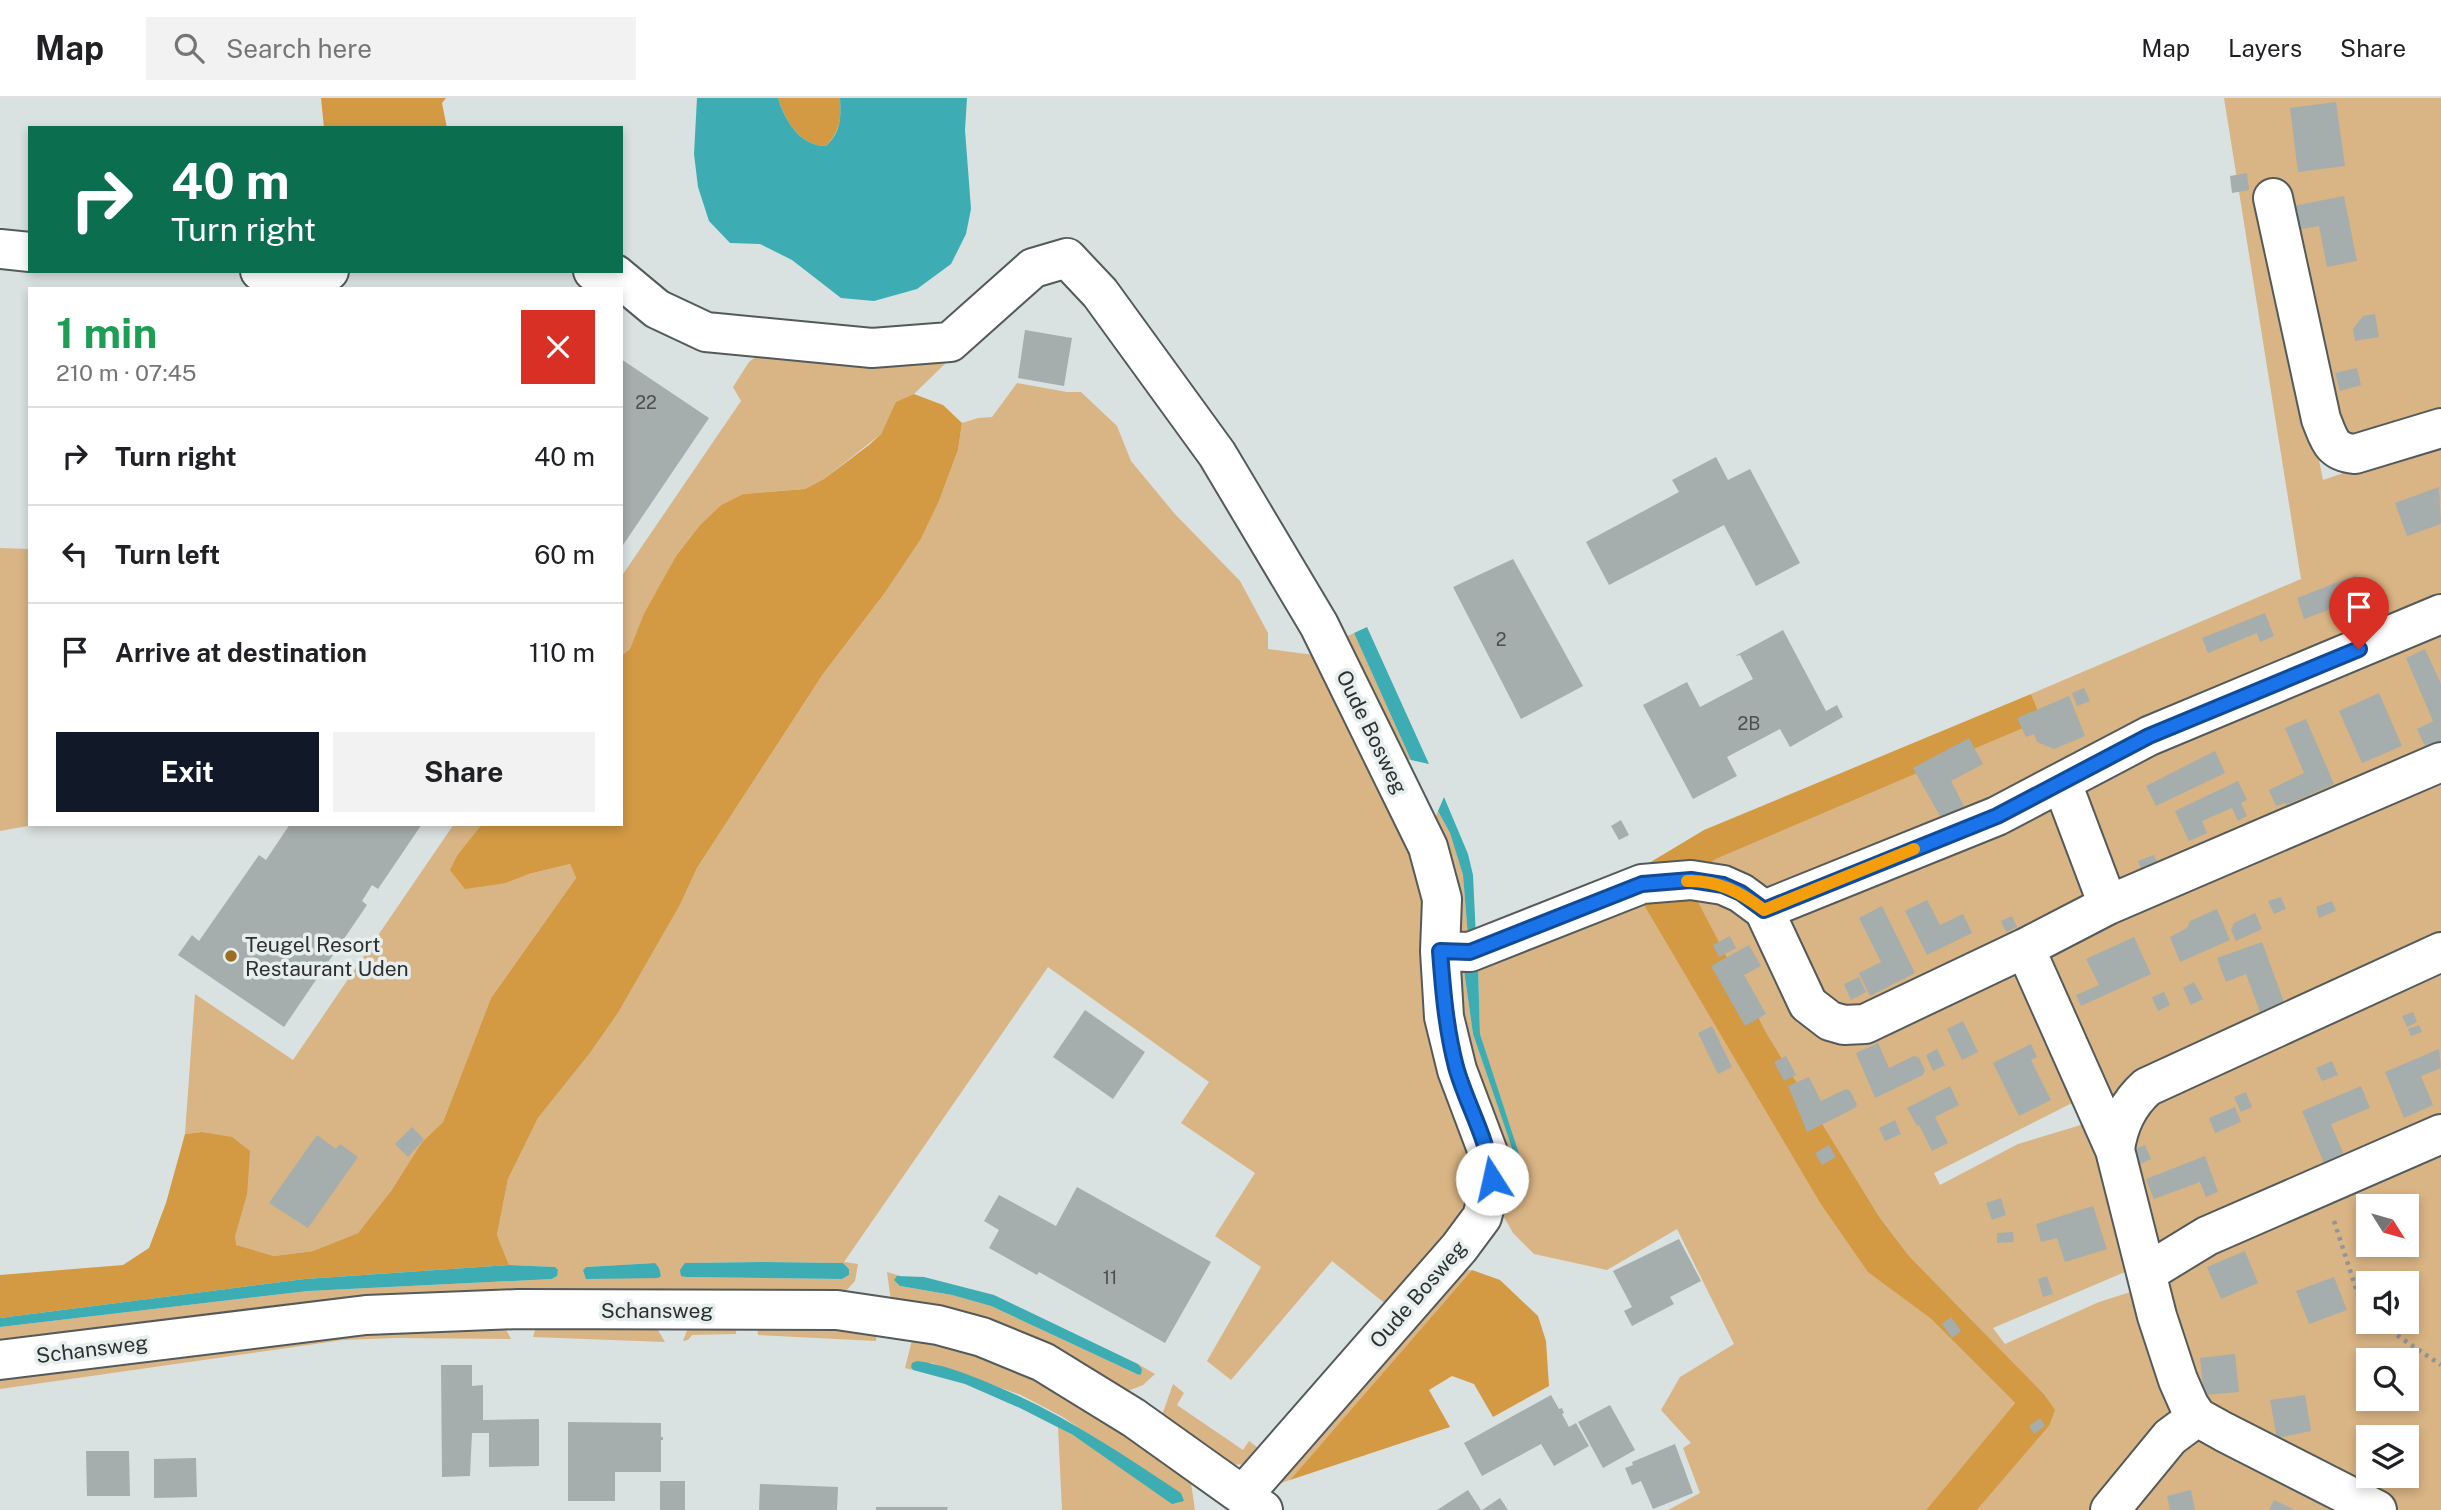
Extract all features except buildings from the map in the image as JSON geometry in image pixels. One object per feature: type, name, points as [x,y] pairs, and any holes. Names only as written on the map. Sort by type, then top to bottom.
[{"type":"street","points":[[2273,198],[2322,419],[2330,442],[2342,453],[2355,454],[2441,428]]},
{"type":"street","points":[[0,249],[28,251]]},
{"type":"street","name":"Oude Bosweg","points":[[608,273],[615,274],[657,309],[706,332],[872,348],[950,342],[1033,268],[1067,257],[1100,293],[1217,454],[1320,625],[1428,847],[1442,899],[1440,951],[1444,1017],[1457,1070],[1489,1155],[1492,1179],[1482,1217],[1253,1503]]},
{"type":"street","points":[[281,273],[312,276],[322,273]]},
{"type":"street","points":[[1764,910],[1997,816],[2149,736],[2441,614]]},
{"type":"street","points":[[1440,951],[1470,952],[1642,884],[1691,880],[1723,885],[1741,893],[1764,910],[1808,1004],[1830,1021],[1844,1025],[1865,1024],[2025,948],[2108,905],[2441,762]]},
{"type":"street","points":[[2062,783],[2108,905]]},
{"type":"street","points":[[2025,948],[2115,1150],[2157,1316],[2178,1380],[2197,1417],[2377,1510]]},
{"type":"street","points":[[2115,1150],[2123,1118],[2133,1099],[2147,1087],[2441,952]]},
{"type":"street","points":[[2148,1272],[2207,1236],[2441,1133]]},
{"type":"street","name":"Schansweg","points":[[0,1360],[366,1315],[518,1309],[837,1310],[938,1325],[982,1337],[1043,1362],[1134,1418],[1253,1503]]},
{"type":"street","points":[[2110,1510],[2170,1437],[2197,1417]]},
{"type":"path","points":[[2323,1184],[2356,1288]]},
{"type":"path","points":[[2395,1334],[2441,1366]]},
{"type":"shaded area","points":[[321,98],[446,98],[442,103],[447,126],[324,126]]},
{"type":"shaded area","points":[[778,98],[840,98],[839,124],[835,135],[826,146],[817,145],[801,137],[789,123]]},
{"type":"shaded area","points":[[2224,98],[2441,98],[2441,418],[2343,437],[2266,193],[2323,480],[2441,440],[2441,606],[1781,892],[1698,872],[1716,859],[2042,720],[2031,694],[2301,579]]},
{"type":"shaded area","points":[[765,350],[955,354],[914,394],[896,403],[881,434],[824,479],[805,489],[743,494],[721,505],[700,525],[676,556],[630,649],[623,654],[623,574],[741,401],[733,387],[749,362]]},
{"type":"shaded area","points":[[1017,383],[1081,392],[1117,426],[1131,461],[1174,513],[1240,581],[1268,633],[1268,649],[1314,655],[1415,859],[1423,896],[1424,1009],[1431,1046],[1475,1173],[1465,1218],[1387,1305],[1332,1261],[1231,1380],[1207,1361],[1261,1267],[1215,1236],[1255,1173],[1181,1123],[1209,1082],[1048,967],[844,1262],[858,1264],[855,1281],[843,1294],[0,1346],[0,1327],[308,1291],[552,1279],[557,1276],[555,1267],[509,1265],[497,1235],[508,1179],[538,1118],[618,1013],[680,905],[697,868],[823,674],[884,594],[921,539],[958,450],[962,423],[992,417]],"holes":[[[654,1263],[661,1276],[583,1270],[586,1267]],[[685,1263],[843,1263],[849,1269],[849,1275],[842,1279],[686,1277]]]},
{"type":"shaded area","points":[[914,394],[943,405],[962,423],[958,450],[939,501],[921,539],[884,594],[823,674],[697,868],[680,905],[618,1013],[538,1118],[508,1179],[497,1235],[509,1265],[305,1279],[0,1318],[0,1275],[123,1265],[149,1248],[166,1203],[185,1134],[201,1132],[232,1137],[250,1151],[247,1195],[235,1237],[236,1245],[274,1256],[313,1251],[358,1233],[391,1191],[422,1142],[443,1122],[491,998],[576,878],[570,864],[506,883],[465,889],[450,870],[458,854],[480,826],[623,826],[623,654],[630,649],[644,614],[676,556],[700,525],[721,505],[743,494],[805,489],[824,479],[881,434],[896,402]]},
{"type":"shaded area","points":[[0,548],[28,549],[28,826],[0,831]]},
{"type":"shaded area","points":[[2441,624],[2441,754],[2115,885],[2083,798],[2086,785]]},
{"type":"shaded area","points":[[1354,633],[1411,760],[1397,758],[1338,641]]},
{"type":"shaded area","points":[[2031,694],[2042,720],[1716,859],[1698,872],[1634,872],[1704,830]]},
{"type":"shaded area","points":[[2441,771],[2441,945],[2111,1120],[2039,949]]},
{"type":"shaded area","points":[[2049,808],[2059,811],[2090,890],[2082,901],[1867,1011],[1824,1008],[1783,924],[1789,911]]},
{"type":"shaded area","points":[[1438,811],[1450,833],[1463,875],[1468,937],[1459,935],[1430,830]]},
{"type":"shaded area","points":[[453,826],[480,826],[458,854],[506,883],[570,864],[576,878],[491,998],[443,1122],[422,1142],[391,1191],[358,1233],[313,1251],[274,1256],[235,1245],[247,1195],[201,1132],[185,1134],[195,994],[293,1060]]},
{"type":"shaded area","points":[[1691,888],[1733,898],[1825,1029],[2010,969],[2022,977],[2082,1098],[1934,1173],[1940,1185],[2018,1144],[2094,1121],[2139,1266],[1993,1328],[2005,1344],[2099,1302],[2140,1289],[2181,1401],[2102,1510],[1977,1510],[2049,1426],[2043,1393],[1909,1256],[1880,1218],[1767,1034]]},
{"type":"shaded area","points":[[1691,888],[1767,1034],[1880,1218],[1909,1256],[2043,1393],[2055,1410],[2049,1426],[1977,1510],[1926,1510],[2015,1403],[1930,1318],[1868,1272],[1820,1203],[1640,898]]},
{"type":"shaded area","points":[[1645,904],[1820,1203],[1868,1271],[1930,1318],[2015,1403],[1926,1510],[1668,1510],[1700,1493],[1683,1448],[1691,1443],[1661,1410],[1680,1377],[1734,1344],[1677,1229],[1607,1270],[1534,1254],[1513,1233],[1500,1210],[1450,972],[1464,970],[1473,1034],[1515,1157],[1514,1197],[1522,1178],[1480,1034],[1478,967]]},
{"type":"shaded area","points":[[2441,960],[2441,1127],[2151,1256],[2128,1167],[2140,1103]]},
{"type":"shaded area","points":[[2441,1141],[2441,1510],[2398,1510],[2297,1460],[2200,1404],[2162,1297],[2170,1271]]},
{"type":"shaded area","points":[[1472,1270],[1290,1480],[1281,1483],[1283,1466],[1451,1271]]},
{"type":"shaded area","points":[[1472,1270],[1500,1280],[1538,1316],[1546,1341],[1549,1386],[1493,1417],[1474,1384],[1452,1376],[1429,1390],[1450,1427],[1290,1480]]},
{"type":"shaded area","points":[[887,1272],[901,1276],[897,1276],[900,1286],[952,1295],[991,1306],[1139,1375],[1142,1369],[1138,1364],[1155,1374],[1143,1385],[1125,1392],[891,1301]]},
{"type":"shaded area","points":[[502,1322],[511,1339],[343,1340],[0,1389],[0,1373],[210,1347]]},
{"type":"shaded area","points":[[537,1322],[655,1325],[665,1342],[533,1337]]},
{"type":"shaded area","points":[[689,1325],[736,1325],[736,1334],[692,1335],[683,1341]]},
{"type":"shaded area","points":[[757,1326],[877,1330],[876,1341],[758,1335]]},
{"type":"shaded area","points":[[913,1336],[960,1347],[1034,1374],[1190,1476],[1195,1510],[1062,1510],[1058,1427],[1184,1497],[1061,1416],[1021,1395],[932,1363],[911,1367],[913,1370],[905,1368]]},
{"type":"shaded area","points":[[1173,1384],[1184,1393],[1177,1405],[1243,1450],[1249,1441],[1266,1454],[1247,1464],[1225,1462],[1161,1418]]},
{"type":"shaded area","points":[[2189,1433],[2354,1510],[2118,1510]]},
{"type":"water","points":[[697,98],[778,98],[789,123],[801,137],[817,145],[826,146],[835,135],[839,124],[840,98],[967,98],[965,130],[971,209],[966,234],[951,264],[917,289],[874,301],[841,298],[792,260],[760,244],[730,243],[709,221],[698,187],[694,154]]},
{"type":"water","points":[[1367,627],[1429,764],[1411,760],[1354,633]]},
{"type":"water","points":[[1444,797],[1468,854],[1473,875],[1476,938],[1468,937],[1463,875],[1450,833],[1438,811]]},
{"type":"water","points":[[1478,967],[1480,1034],[1520,1157],[1522,1178],[1518,1201],[1514,1197],[1515,1157],[1473,1034],[1464,970]]},
{"type":"water","points":[[655,1263],[661,1276],[658,1278],[586,1279],[583,1270],[586,1267]]},
{"type":"water","points":[[685,1263],[843,1263],[849,1269],[849,1275],[842,1279],[686,1277],[681,1276],[680,1270]]},
{"type":"water","points":[[509,1265],[555,1267],[558,1270],[557,1276],[552,1279],[308,1291],[0,1327],[0,1318],[305,1279]]},
{"type":"water","points":[[897,1276],[924,1277],[994,1295],[1138,1364],[1142,1369],[1141,1374],[991,1306],[952,1295],[900,1286],[894,1280]]},
{"type":"water","points":[[917,1361],[967,1374],[1036,1405],[1133,1461],[1181,1493],[1184,1501],[1172,1504],[1073,1435],[1020,1408],[965,1384],[913,1370],[912,1363]]},
{"type":"slow traffic","points":[[1687,881],[1723,885],[1741,893],[1764,910],[1914,849]]},
{"type":"place","name":"Teugel Resort Restaurant Uden","points":[[231,956]]},
{"type":"route","points":[[1492,1179],[1489,1155],[1457,1070],[1444,1017],[1440,951],[1470,952],[1642,884],[1691,880],[1723,885],[1741,893],[1764,910],[1997,816],[2149,736],[2359,649]]}]
